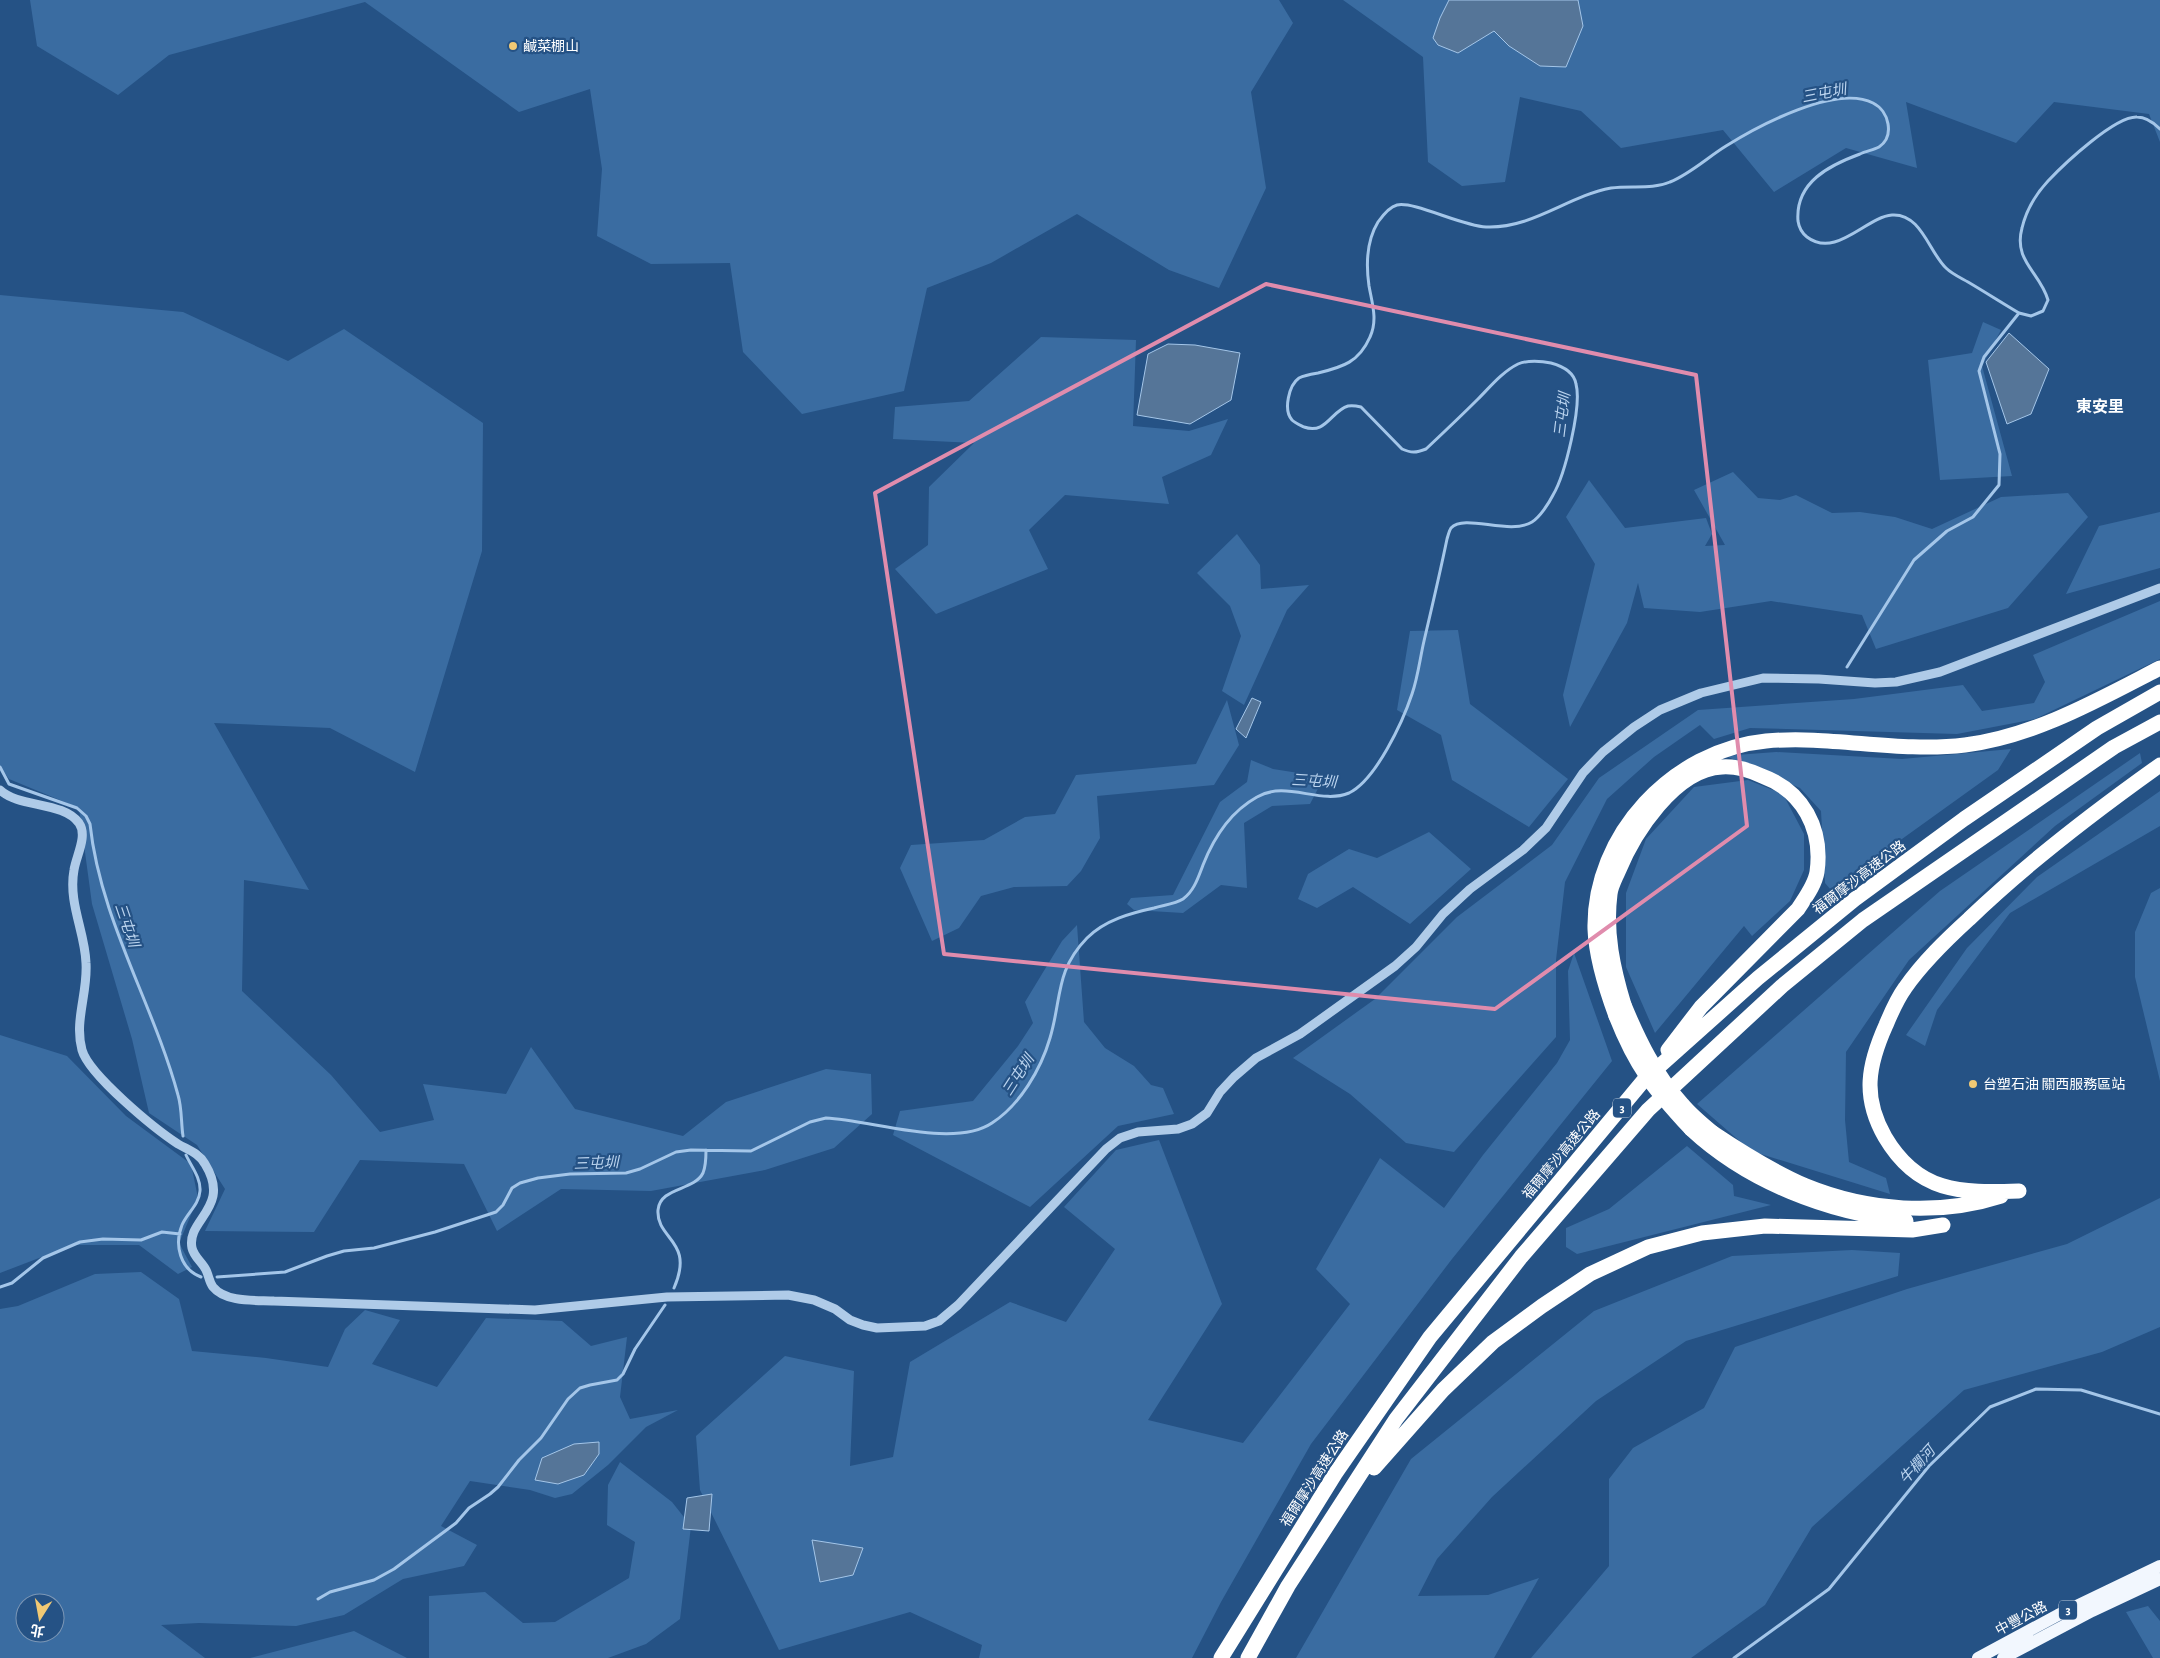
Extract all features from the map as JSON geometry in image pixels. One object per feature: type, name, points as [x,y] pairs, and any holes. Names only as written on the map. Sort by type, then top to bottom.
[{"type":"highway","points":[[2160,668],[2075,712],[2009,735],[1966,745],[1912,748],[1803,740],[1766,741],[1734,748],[1712,756],[1673,776],[1643,803],[1621,832],[1611,852],[1599,886],[1595,929],[1606,988],[1654,1067],[1682,1104],[1713,1133],[1767,1167],[1806,1186],[1850,1200],[1899,1208],[1940,1208],[1976,1204],[2019,1191],[1972,1192],[1942,1186],[1919,1176],[1900,1160],[1882,1130],[1873,1110],[1870,1082],[1874,1054],[1892,1010],[1904,989],[1937,949],[2001,887],[2100,808],[2160,764]]},
{"type":"highway","name":"福爾摩沙高速公路","points":[[1221,1658],[1335,1474],[1430,1337],[1644,1080],[1758,978],[1855,899],[1964,819],[2098,728],[2160,692]]},
{"type":"highway","name":"3","points":[[1248,1658],[1288,1586],[1396,1419],[1521,1258],[1648,1110],[1782,986],[1863,920],[2114,747],[2160,722]]},
{"type":"highway","points":[[1337,1509],[1443,1390],[1493,1342],[1590,1274],[1648,1247],[1702,1233],[1765,1226],[1912,1230],[1943,1225],[1894,1220],[1833,1207],[1751,1173],[1721,1154],[1691,1129],[1659,1095],[1644,1075],[1628,1048],[1609,943],[1608,912],[1610,891],[1622,861],[1637,835],[1656,809],[1692,776],[1703,771],[1721,767],[1741,767],[1778,782],[1795,796],[1808,813],[1816,829],[1817,873],[1810,890],[1798,909],[1701,1007],[1644,1080]]},
{"type":"main road","name":"中豐公路","points":[[2004,1658],[2160,1566]]},
{"type":"main road","name":"中豐公路","points":[[1978,1658],[2108,1597],[2160,1579]]},
{"type":"street","points":[[0,790],[13,797],[72,816],[80,824],[82,836],[72,888],[86,962],[85,986],[78,1027],[82,1050],[87,1062],[98,1075],[145,1119],[178,1144],[194,1152],[205,1164],[213,1184],[214,1195],[212,1203],[193,1234],[192,1246],[195,1256],[205,1269],[211,1285],[223,1294],[239,1298],[274,1301],[535,1310],[667,1297],[788,1294],[814,1300],[863,1326],[877,1328],[924,1326],[939,1322],[958,1305],[1106,1149],[1120,1138],[1138,1132],[1178,1129],[1192,1124],[1207,1113],[1220,1092],[1256,1058],[1300,1034],[1395,966],[1416,947],[1443,914],[1470,889],[1523,850],[1546,828],[1583,773],[1603,752],[1634,727],[1660,710],[1701,692],[1763,678],[1876,683],[1896,682],[1940,672],[2160,588]]},
{"type":"highlighted area","points":[[1266,284],[1696,375],[1747,826],[1495,1009],[944,954],[875,493]]},
{"type":"shaded area","points":[[30,0],[1279,0],[1293,23],[1251,92],[1266,188],[1219,288],[1169,270],[1077,214],[991,263],[927,288],[904,391],[802,414],[743,352],[730,263],[651,264],[597,236],[602,169],[590,89],[519,112],[365,2],[169,55],[118,95],[37,46]]},
{"type":"shaded area","points":[[1343,0],[2160,0],[2160,142],[2149,114],[2054,102],[2016,143],[1906,102],[1917,168],[1846,148],[1774,192],[1723,130],[1621,148],[1581,111],[1520,97],[1505,182],[1462,186],[1428,162],[1423,57]]},
{"type":"shaded area","points":[[1449,0],[1578,0],[1583,26],[1566,67],[1540,66],[1509,46],[1494,31],[1458,53],[1438,45],[1433,38]]},
{"type":"shaded area","points":[[0,295],[183,312],[288,361],[344,329],[483,423],[482,551],[415,772],[330,728],[214,723],[309,890],[244,880],[242,991],[331,1075],[380,1132],[434,1120],[423,1084],[506,1094],[531,1047],[575,1109],[683,1136],[726,1102],[826,1069],[871,1074],[872,1114],[834,1148],[765,1170],[651,1191],[561,1189],[497,1231],[464,1164],[360,1160],[314,1232],[205,1231],[225,1189],[197,1145],[149,1113],[132,1039],[92,904],[79,808],[9,779],[0,766]]},
{"type":"shaded area","points":[[1983,322],[2001,330],[1982,366],[2012,476],[1940,480],[1928,360],[1972,353]]},
{"type":"shaded area","points":[[2009,333],[2049,369],[2031,414],[2007,424],[1986,362]]},
{"type":"shaded area","points":[[1041,337],[1136,340],[1133,426],[1189,431],[1228,419],[1211,455],[1162,477],[1169,504],[1065,495],[1029,530],[1048,569],[936,614],[895,569],[928,545],[929,487],[974,443],[893,439],[895,407],[969,401]]},
{"type":"shaded area","points":[[1168,344],[1195,345],[1240,353],[1231,400],[1190,424],[1137,415],[1148,354]]},
{"type":"shaded area","points":[[1733,472],[1758,498],[1780,500],[1796,495],[1832,513],[1860,512],[1895,517],[1932,529],[2001,497],[2068,493],[2088,517],[2008,608],[1876,649],[1862,615],[1771,601],[1700,612],[1644,608],[1638,583],[1627,623],[1570,727],[1563,695],[1595,564],[1566,517],[1589,480],[1625,528],[1706,518],[1712,534],[1705,546],[1725,545],[1694,490]]},
{"type":"shaded area","points":[[2160,512],[2160,568],[2066,594],[2099,526]]},
{"type":"shaded area","points":[[1237,534],[1260,565],[1261,589],[1309,585],[1287,610],[1244,705],[1222,691],[1241,636],[1230,606],[1197,573]]},
{"type":"shaded area","points":[[2160,601],[2160,659],[2035,719],[1957,734],[1750,728],[1714,739],[1700,725],[1654,757],[1607,799],[1565,882],[1556,960],[1556,1037],[1454,1152],[1406,1143],[1350,1094],[1293,1058],[1375,999],[1457,917],[1552,845],[1599,778],[1698,710],[1854,699],[1963,685],[1982,711],[2034,703],[2045,682],[2033,655]]},
{"type":"shaded area","points":[[1458,630],[1470,704],[1568,779],[1529,827],[1452,780],[1441,735],[1397,710],[1410,631]]},
{"type":"shaded area","points":[[1252,698],[1261,702],[1246,738],[1236,729]]},
{"type":"shaded area","points":[[1227,700],[1239,745],[1214,785],[1097,796],[1100,838],[1081,871],[1067,886],[1014,887],[981,896],[959,928],[932,941],[900,868],[911,845],[984,840],[1025,817],[1055,814],[1076,775],[1196,764]]},
{"type":"shaded area","points":[[2011,749],[1998,770],[1831,890],[1825,883],[1821,811],[1800,788],[1728,757],[1776,752],[1902,759]]},
{"type":"shaded area","points":[[2140,753],[2142,763],[2055,826],[1909,960],[1846,1052],[1845,1120],[1849,1162],[1886,1178],[1890,1194],[1751,1151],[1697,1104],[1940,891]]},
{"type":"shaded area","points":[[1251,760],[1273,769],[1324,777],[1310,804],[1272,806],[1244,823],[1247,888],[1221,885],[1183,913],[1134,910],[1127,904],[1131,898],[1173,895],[1220,802],[1247,782]]},
{"type":"shaded area","points":[[1748,780],[1783,794],[1804,834],[1804,870],[1790,901],[1752,936],[1744,926],[1655,1033],[1626,967],[1626,893],[1646,839],[1694,787]]},
{"type":"shaded area","points":[[2160,791],[2160,826],[2010,913],[1937,1010],[1925,1046],[1906,1035],[1967,948],[2037,877]]},
{"type":"shaded area","points":[[1429,832],[1471,869],[1410,924],[1353,887],[1317,908],[1298,899],[1308,874],[1349,849],[1377,858]]},
{"type":"shaded area","points":[[2160,888],[2160,1081],[2135,977],[2135,932],[2151,893]]},
{"type":"shaded area","points":[[1077,925],[1084,1022],[1105,1048],[1134,1066],[1151,1085],[1163,1088],[1174,1114],[1118,1126],[1030,1207],[893,1135],[900,1111],[973,1101],[1018,1046],[1033,1023],[1025,1002],[1062,941]]},
{"type":"shaded area","points":[[1574,953],[1612,1061],[1452,1259],[1311,1444],[1221,1602],[1192,1658],[979,1658],[982,1645],[910,1612],[779,1650],[700,1490],[696,1436],[785,1356],[854,1371],[850,1466],[893,1457],[910,1362],[1010,1302],[1066,1322],[1115,1249],[1064,1207],[1116,1150],[1159,1140],[1222,1304],[1148,1420],[1243,1443],[1350,1304],[1316,1269],[1380,1158],[1444,1208],[1483,1155],[1557,1063],[1570,1040],[1568,971]]},
{"type":"shaded area","points":[[0,1035],[67,1056],[126,1116],[191,1164],[198,1198],[179,1243],[192,1267],[178,1274],[139,1245],[73,1245],[0,1273]]},
{"type":"shaded area","points":[[1687,1146],[1733,1185],[1734,1196],[1771,1205],[1577,1254],[1566,1247],[1566,1228],[1609,1209]]},
{"type":"shaded area","points":[[2160,1198],[2160,1327],[2102,1352],[1964,1390],[1812,1527],[1765,1605],[1691,1658],[1531,1658],[1609,1566],[1609,1479],[1633,1448],[1704,1408],[1735,1347],[1907,1289],[2067,1244]]},
{"type":"shaded area","points":[[1852,1250],[1900,1253],[1898,1276],[1686,1341],[1596,1401],[1492,1497],[1437,1559],[1418,1596],[1488,1595],[1539,1578],[1494,1658],[1296,1658],[1411,1459],[1594,1311],[1732,1256]]},
{"type":"shaded area","points":[[141,1272],[179,1299],[192,1351],[266,1358],[328,1367],[345,1329],[365,1310],[400,1320],[372,1364],[437,1387],[486,1318],[562,1321],[591,1346],[627,1337],[620,1397],[630,1419],[678,1410],[646,1427],[608,1465],[572,1494],[555,1498],[530,1490],[470,1481],[441,1526],[477,1545],[464,1566],[403,1579],[344,1615],[296,1626],[199,1623],[161,1625],[205,1658],[0,1658],[0,1309],[18,1306],[95,1274]]},
{"type":"shaded area","points":[[599,1442],[599,1454],[584,1475],[558,1484],[535,1480],[542,1458],[574,1444]]},
{"type":"shaded area","points":[[620,1462],[672,1502],[691,1526],[680,1619],[646,1644],[608,1658],[429,1658],[429,1596],[485,1592],[523,1623],[555,1622],[629,1578],[635,1542],[607,1525],[608,1485]]},
{"type":"shaded area","points":[[712,1494],[709,1531],[683,1529],[687,1498]]},
{"type":"shaded area","points":[[812,1540],[863,1548],[853,1575],[820,1582]]},
{"type":"shaded area","points":[[2148,1606],[2160,1621],[2160,1658],[2153,1658],[2126,1612]]},
{"type":"shaded area","points":[[354,1631],[407,1658],[250,1658]]},
{"type":"waterway","name":"三屯圳","points":[[217,1277],[285,1272],[344,1251],[374,1248],[435,1232],[496,1212],[503,1205],[512,1188],[520,1183],[538,1178],[570,1174],[626,1173],[640,1169],[676,1152],[691,1150],[751,1151],[810,1122],[826,1118],[934,1133],[956,1133],[976,1130],[992,1123],[1012,1106],[1028,1085],[1041,1062],[1054,1024],[1064,974],[1069,962],[1087,938],[1102,926],[1119,918],[1173,903],[1187,896],[1193,888],[1212,845],[1224,826],[1239,810],[1257,797],[1268,792],[1280,791],[1338,796],[1349,793],[1359,786],[1369,776],[1387,749],[1412,694],[1451,528],[1458,524],[1466,523],[1512,527],[1532,522],[1544,510],[1558,485],[1575,424],[1577,394],[1573,376],[1563,368],[1551,363],[1539,361],[1526,362],[1512,367],[1496,380],[1426,449],[1419,451],[1411,452],[1402,449],[1361,407],[1348,406],[1323,425],[1312,429],[1296,423],[1289,416],[1288,398],[1295,381],[1304,376],[1343,366],[1361,352],[1370,337],[1374,324],[1368,278],[1370,245],[1374,229],[1384,214],[1391,208],[1397,205],[1415,207],[1476,226],[1503,226],[1519,223],[1595,192],[1619,187],[1649,187],[1670,182],[1685,175],[1719,150],[1777,119],[1819,103],[1839,99],[1857,99],[1873,103],[1883,112],[1888,124],[1887,137],[1879,147],[1826,170],[1808,186],[1802,196],[1799,207],[1798,224],[1804,234],[1818,242],[1829,243],[1851,235],[1882,217],[1902,216],[1910,220],[1924,235],[1940,261],[1948,270],[2019,313],[2031,316],[2043,311],[2048,300],[2024,258],[2020,239],[2026,215],[2039,191],[2077,153],[2116,124],[2128,119],[2141,117],[2160,129]]},
{"type":"waterway","points":[[1847,667],[1914,560],[1947,531],[1973,517],[1999,485],[2000,454],[1979,371],[1984,357],[2019,313]]},
{"type":"waterway","name":"三屯圳","points":[[0,767],[9,784],[77,808],[86,816],[90,824],[104,893],[128,961],[155,1027],[178,1095],[183,1136]]},
{"type":"waterway","points":[[674,1288],[679,1272],[680,1260],[678,1250],[663,1228],[659,1220],[658,1210],[660,1203],[665,1197],[699,1179],[705,1167],[706,1150]]},
{"type":"waterway","name":"三屯圳","points":[[186,1155],[197,1177],[200,1191],[195,1205],[182,1225],[179,1248],[188,1268],[201,1277]]},
{"type":"waterway","points":[[0,1287],[12,1283],[43,1258],[80,1242],[103,1239],[141,1240],[162,1232],[180,1234]]},
{"type":"waterway","points":[[318,1599],[330,1592],[374,1580],[394,1569],[456,1523],[469,1508],[498,1487],[519,1460],[541,1438],[568,1399],[580,1388],[617,1380],[623,1374],[635,1349],[665,1305]]},
{"type":"waterway","name":"牛欄河","points":[[1734,1658],[1829,1589],[1929,1466],[1990,1407],[2036,1389],[2081,1390],[2160,1414]]},
{"type":"place","name":"鹹菜棚山","points":[[513,46]]},
{"type":"place","name":"台塑石油 關西服務區站","points":[[1973,1084]]},
{"type":"district","name":"東安里","points":[[2100,406]]}]
